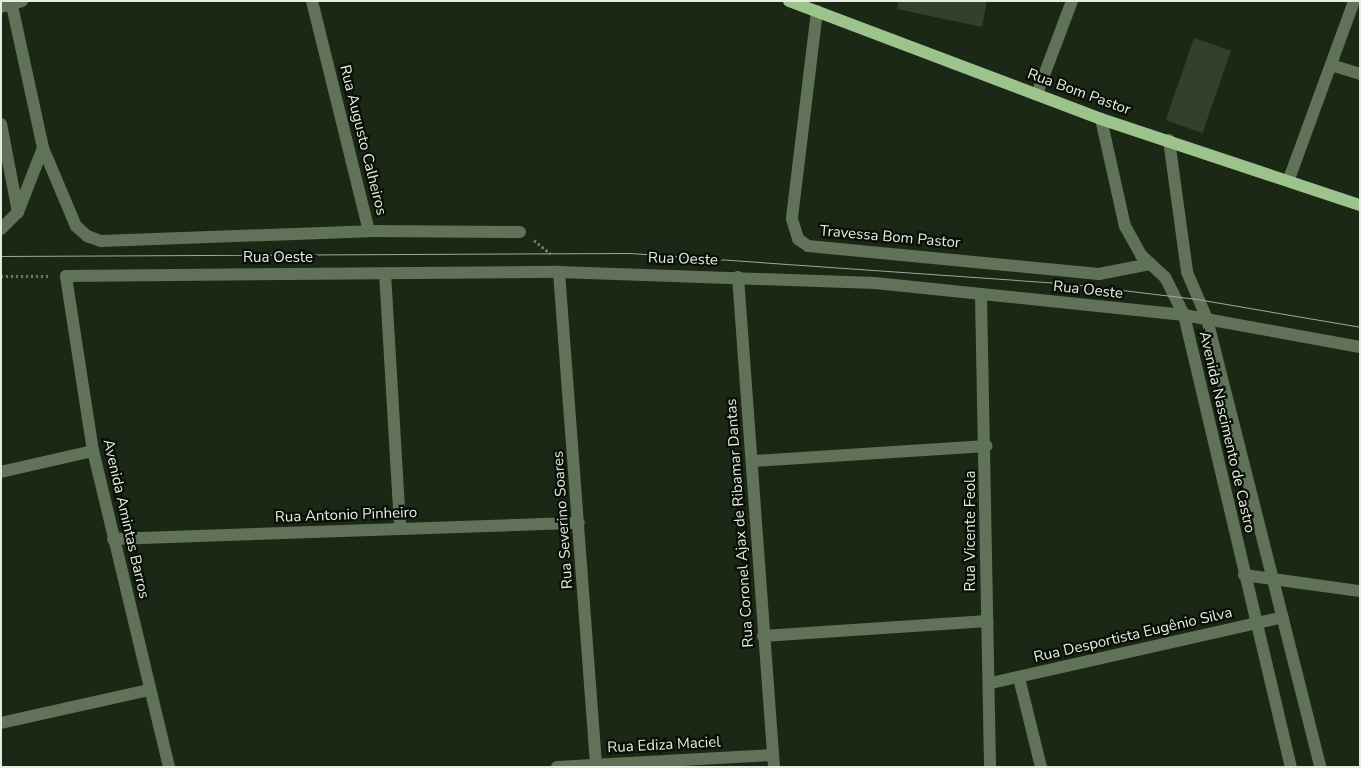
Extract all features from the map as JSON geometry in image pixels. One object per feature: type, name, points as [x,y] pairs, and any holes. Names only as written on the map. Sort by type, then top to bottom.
[{"type":"main road","name":"Rua Bom Pastor","points":[[789,1],[1102,119],[1289,179],[1360,205]]},
{"type":"street","name":"Rua Augusto Calheiros","points":[[312,1],[370,231],[520,232]]},
{"type":"street","points":[[1037,94],[1072,1]]},
{"type":"street","points":[[1289,179],[1354,1]]},
{"type":"street","points":[[11,3],[42,148],[76,226],[101,241],[370,231]]},
{"type":"street","name":"Travessa Bom Pastor","points":[[816,11],[792,219],[798,239],[808,246],[1099,274],[1150,264]]},
{"type":"street","points":[[1332,65],[1360,74]]},
{"type":"street","name":"Avenida Nascimento de Castro","points":[[1102,119],[1125,226],[1150,264],[1165,277],[1184,315],[1255,624],[1292,767]]},
{"type":"street","points":[[1,124],[18,212]]},
{"type":"street","name":"Avenida Nascimento de Castro","points":[[1169,140],[1187,272],[1207,319],[1275,576],[1283,618],[1320,767]]},
{"type":"street","points":[[1,229],[18,212],[42,148]]},
{"type":"street","name":"Rua Oeste","points":[[66,276],[559,272],[875,282],[981,296],[1184,315],[1360,347]]},
{"type":"street","name":"Rua Severino Soares","points":[[559,272],[580,523],[596,766]]},
{"type":"street","points":[[385,273],[400,529]]},
{"type":"street","name":"Avenida Amintas Barros","points":[[66,276],[93,451],[169,767]]},
{"type":"street","name":"Rua Coronel Ajax de Ribamar Dantas","points":[[738,277],[753,461],[763,636],[773,761]]},
{"type":"street","name":"Rua Vicente Feola","points":[[981,296],[987,446],[988,621],[991,683],[990,767]]},
{"type":"street","points":[[753,461],[987,446]]},
{"type":"street","points":[[1,472],[93,451]]},
{"type":"street","name":"Rua Antonio Pinheiro","points":[[114,538],[580,523]]},
{"type":"street","points":[[1244,575],[1275,576],[1360,591]]},
{"type":"street","name":"Rua Desportista Eugênio Silva","points":[[991,683],[1283,618]]},
{"type":"street","points":[[763,636],[988,621]]},
{"type":"street","points":[[1019,678],[1041,767]]},
{"type":"street","points":[[1,723],[149,690]]},
{"type":"street","name":"Rua Ediza Maciel","points":[[557,767],[773,761]]},
{"type":"path","points":[[520,232],[550,253],[559,272]]},
{"type":"path","points":[[1,276],[66,276]]},
{"type":"building","points":[[898,1],[987,1],[982,27],[897,9]]},
{"type":"building","points":[[1194,38],[1231,51],[1203,133],[1166,120]]},
{"type":"tram line","points":[[1,256],[630,253],[1063,283],[1197,299],[1360,327]]}]
